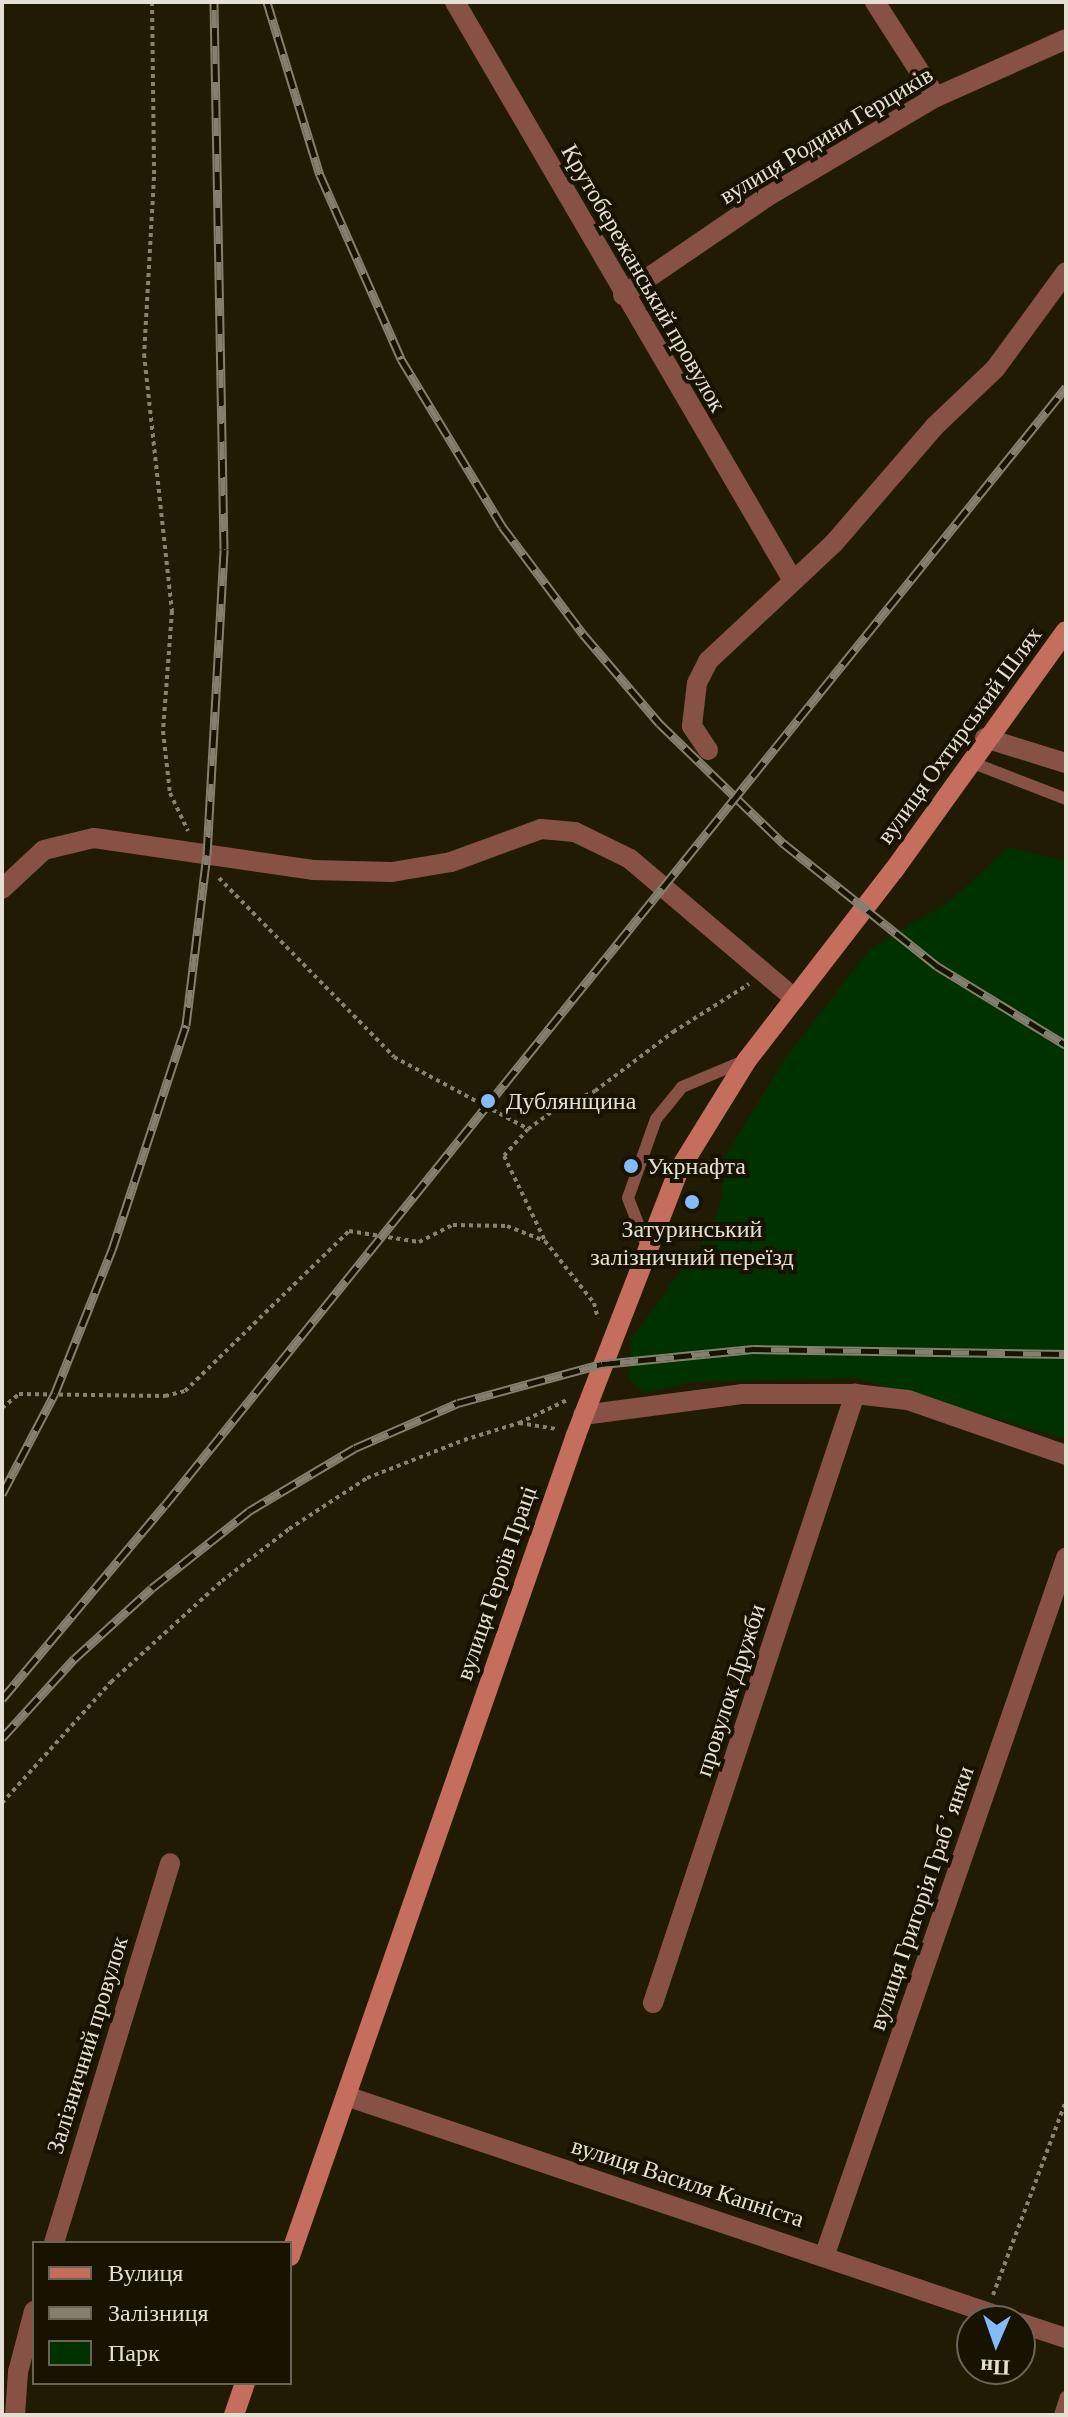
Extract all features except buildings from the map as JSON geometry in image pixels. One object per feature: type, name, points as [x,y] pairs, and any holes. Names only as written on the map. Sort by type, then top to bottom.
[{"type":"main road","name":"вулиця Охтирський Шлях","points":[[824,964],[894,870],[968,761],[1066,631]]},
{"type":"main road","name":"вулиця Героїв Праці","points":[[292,2250],[576,1435],[578,1406],[646,1244],[709,1115],[747,1060],[824,964]]},
{"type":"main road","points":[[234,2415],[244,2385]]},
{"type":"street","name":"Крутобережанський провулок","points":[[455,2],[623,295],[792,579]]},
{"type":"street","points":[[875,2],[936,97]]},
{"type":"street","name":"вулиця Родини Герциків","points":[[623,295],[765,198],[936,97],[1066,39]]},
{"type":"street","points":[[708,750],[692,726],[697,683],[708,661],[792,579],[834,543],[934,427],[995,369],[1066,272]]},
{"type":"street","points":[[985,738],[1066,763]]},
{"type":"street","points":[[2,889],[44,850],[94,838],[313,870],[392,872],[451,862],[541,829],[575,832],[630,859],[795,999]]},
{"type":"street","points":[[578,1406],[742,1394],[855,1394],[908,1400],[1066,1455]]},
{"type":"street","name":"провулок Дружби","points":[[653,2003],[855,1394]]},
{"type":"street","name":"вулиця Григорія Грабʼянки","points":[[825,2254],[1066,1558]]},
{"type":"street","name":"Залізничний провулок","points":[[55,2241],[170,1863]]},
{"type":"street","name":"вулиця Василя Капніста","points":[[346,2096],[825,2254],[967,2305]]},
{"type":"street","points":[[15,2415],[18,2372],[32,2319]]},
{"type":"street","points":[[1036,2328],[1066,2338]]},
{"type":"lane","points":[[968,761],[1066,799]]},
{"type":"lane","points":[[646,1244],[628,1198],[656,1119],[682,1087],[747,1060]]},
{"type":"lane","points":[[1060,2415],[1066,2397]]},
{"type":"path","points":[[152,2],[155,149],[144,354],[172,611],[163,731],[170,793],[198,853],[394,1057],[528,1129]]},
{"type":"path","points":[[599,1324],[594,1303],[545,1241],[504,1156],[528,1129],[556,1109],[595,1091],[673,1032],[766,975]]},
{"type":"path","points":[[2,1408],[19,1394],[165,1396],[185,1391],[210,1372],[281,1291],[299,1284],[349,1231],[419,1242],[453,1225],[507,1226],[545,1241]]},
{"type":"path","points":[[2,1803],[111,1682],[222,1581],[289,1529],[367,1478],[519,1423],[578,1406]]},
{"type":"path","points":[[519,1423],[576,1435]]},
{"type":"path","points":[[989,2305],[1066,2101]]},
{"type":"green space","points":[[1009,847],[1066,861],[1066,1439],[857,1378],[691,1382],[645,1393],[629,1379],[631,1339],[711,1230],[723,1196],[719,1167],[783,1061],[870,949],[950,901]]},
{"type":"railway","points":[[2,1494],[55,1393],[112,1250],[186,1025],[207,855],[224,549],[214,2]]},
{"type":"railway","points":[[267,2],[320,175],[401,359],[502,526],[583,634],[659,723],[783,843],[937,966],[1066,1045]]},
{"type":"railway","points":[[2,1699],[165,1505],[1066,387]]},
{"type":"railway","points":[[2,1738],[74,1659],[152,1588],[249,1511],[355,1448],[458,1403],[602,1364],[753,1349],[1066,1354]]},
{"type":"place","name":"Дублянщина","points":[[488,1101]]},
{"type":"place","name":"Укрнафта","points":[[631,1166]]},
{"type":"place","name":"Затуринський залізничний переїзд","points":[[692,1202]]}]
